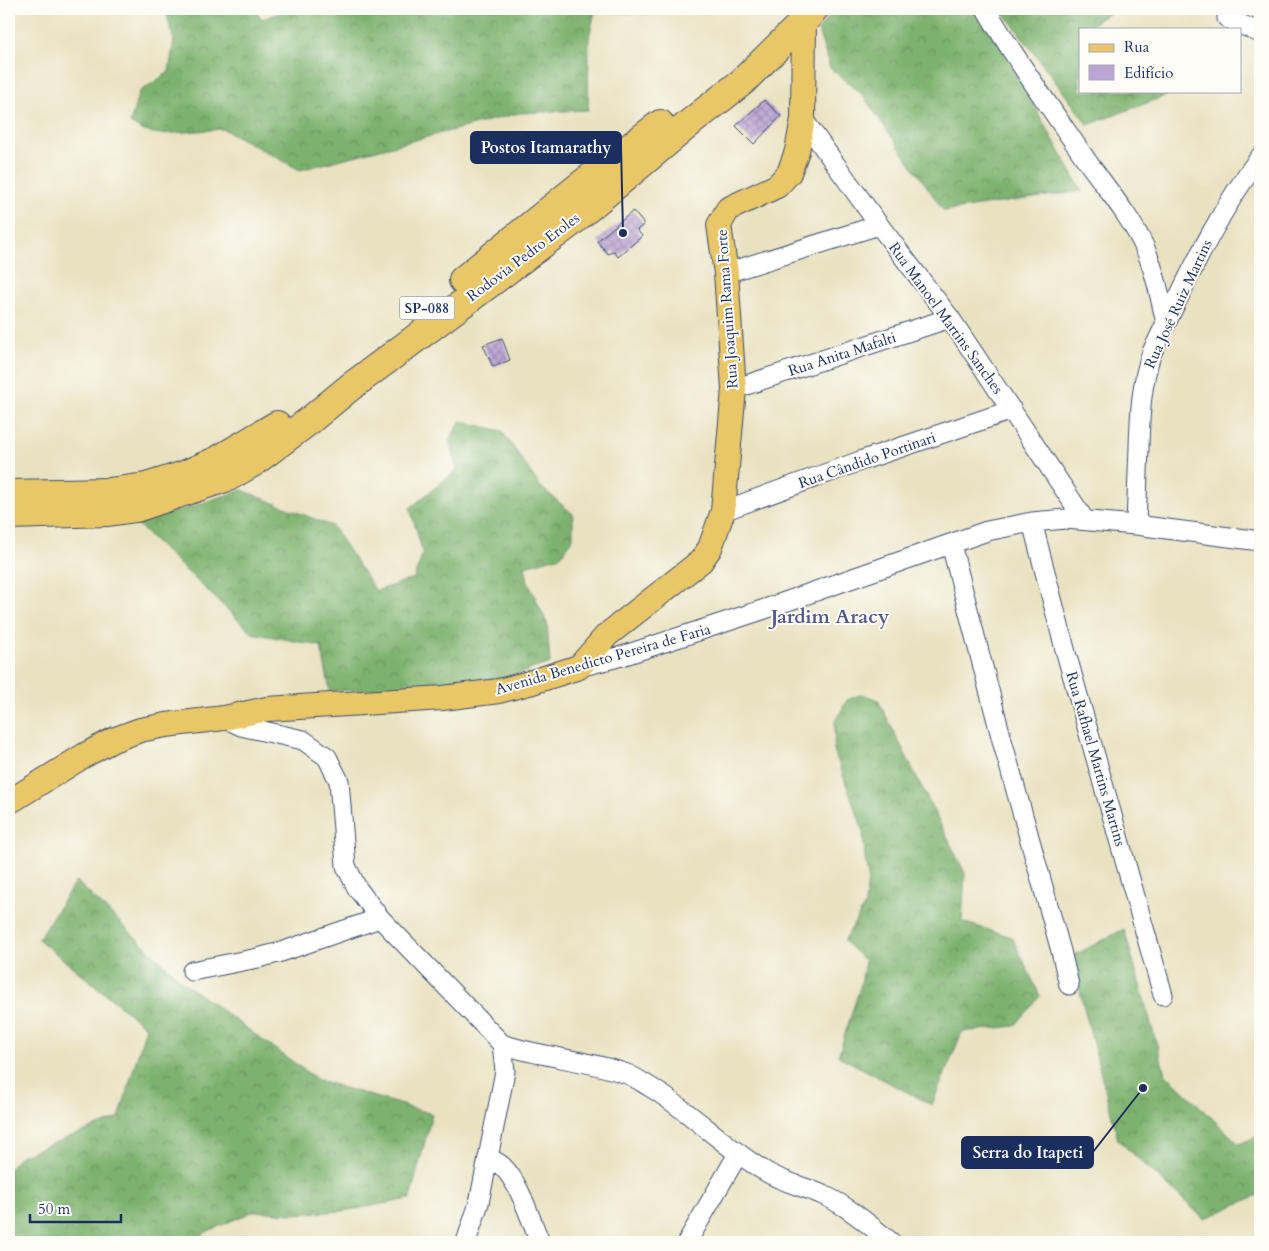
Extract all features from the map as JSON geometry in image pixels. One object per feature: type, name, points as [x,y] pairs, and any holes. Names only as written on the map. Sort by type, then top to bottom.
[{"type":"highway","name":"Rodovia Pedro Eroles","points":[[9,494],[109,492],[146,487],[184,475],[218,460],[274,427],[471,274],[691,122],[742,82],[804,13]]},
{"type":"highway","name":"Rodovia Pedro Eroles","points":[[9,515],[108,512],[136,508],[170,498],[228,476],[254,462],[349,388],[568,225],[585,196]]},
{"type":"main road","name":"Rua Joaquim Rama Forte","points":[[580,666],[607,636],[701,560],[710,548],[723,510],[734,390],[726,273],[719,225],[728,209],[777,186],[789,173],[797,151],[803,119],[804,13]]},
{"type":"main road","name":"Avenida Benedicto Pereira de Faria","points":[[9,802],[55,772],[113,740],[140,730],[224,718],[267,709],[443,698],[499,691],[580,666]]},
{"type":"street","points":[[986,9],[1065,129],[1132,224],[1147,255],[1166,323]]},
{"type":"street","points":[[1226,18],[1260,33]]},
{"type":"street","name":"Rua Manoel Martins Sanches","points":[[803,119],[879,225],[950,318],[1084,519]]},
{"type":"street","name":"Rua José Ruiz Martins","points":[[1136,525],[1140,408],[1144,379],[1152,352],[1221,217],[1234,194],[1260,157]]},
{"type":"street","points":[[726,273],[879,225]]},
{"type":"street","name":"Rua Anita Mafalti","points":[[734,390],[950,318]]},
{"type":"street","name":"Rua Cândido Portinari","points":[[723,510],[1012,410]]},
{"type":"street","name":"Avenida Benedicto Pereira de Faria","points":[[580,666],[622,656],[697,632],[987,532],[1032,522],[1084,519],[1260,542]]},
{"type":"street","name":"Rua Rafhael Martins Martins","points":[[1032,522],[1066,653],[1163,995]]},
{"type":"street","points":[[951,544],[1069,985]]},
{"type":"street","points":[[224,718],[241,726],[303,740],[327,757],[339,782],[346,866],[357,888],[380,918],[502,1044],[517,1049],[598,1066],[628,1075],[686,1112],[738,1154],[765,1172],[824,1195],[841,1204],[861,1217],[891,1242]]},
{"type":"street","points":[[192,971],[282,952],[380,918]]},
{"type":"street","points":[[466,1242],[479,1203],[505,1071],[502,1044]]},
{"type":"street","points":[[687,1242],[738,1154]]},
{"type":"street","points":[[488,1158],[500,1164],[508,1172],[540,1242]]},
{"type":"green space","points":[[165,9],[255,9],[262,19],[291,9],[654,9],[655,14],[595,12],[589,37],[588,110],[519,113],[300,170],[223,129],[161,134],[144,131],[130,123],[139,92],[169,72],[174,40]]},
{"type":"green space","points":[[835,9],[985,9],[987,22],[1082,191],[944,211],[861,93],[830,68],[818,30]]},
{"type":"green space","points":[[1001,9],[1116,9],[1086,28],[1079,28],[1079,92],[1164,92],[1168,95],[1088,125]]},
{"type":"green space","points":[[461,421],[502,431],[540,486],[573,514],[573,538],[561,556],[525,566],[528,582],[547,623],[550,663],[511,676],[438,687],[330,691],[321,646],[252,633],[137,524],[242,490],[332,526],[376,591],[414,578],[423,553],[410,508],[457,470],[449,440]]},
{"type":"green space","points":[[862,694],[878,700],[965,873],[962,922],[1012,937],[1040,996],[1015,1026],[962,1032],[932,1105],[838,1056],[861,984],[865,961],[844,941],[865,905],[868,877],[863,831],[834,750],[835,722],[847,700]]},
{"type":"green space","points":[[76,881],[184,983],[318,1080],[432,1114],[410,1199],[344,1211],[291,1214],[254,1211],[206,1232],[194,1242],[9,1242],[9,1169],[20,1156],[119,1118],[146,1027],[38,939]]},
{"type":"green space","points":[[1124,929],[1165,1073],[1239,1144],[1260,1135],[1260,1194],[1204,1219],[1118,1140],[1071,957]]},
{"type":"building","points":[[764,100],[781,116],[754,144],[736,126]]},
{"type":"building","points":[[633,211],[644,224],[637,230],[642,236],[618,257],[614,251],[608,254],[597,241]]},
{"type":"building","points":[[502,338],[510,360],[493,367],[483,345]]},
{"type":"place","name":"Postos Itamarathy","points":[[623,233]]},
{"type":"place","name":"Serra do Itapeti","points":[[1143,1088]]},
{"type":"district","name":"Jardim Aracy","points":[[830,616]]}]
